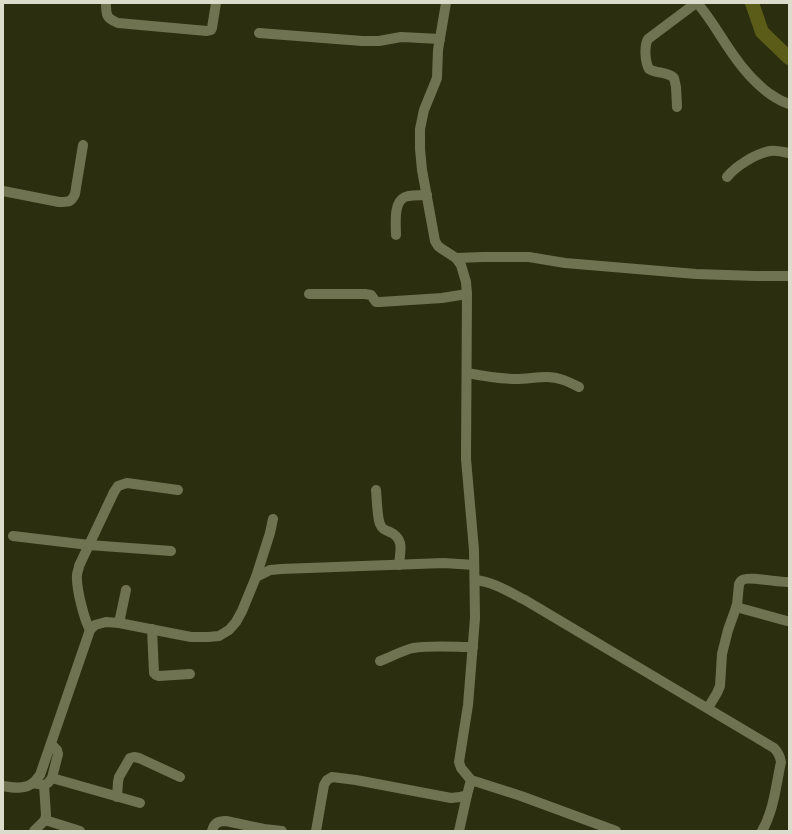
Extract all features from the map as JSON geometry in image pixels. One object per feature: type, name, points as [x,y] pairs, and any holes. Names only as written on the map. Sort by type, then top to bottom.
[{"type":"street","points":[[106,3],[107,15],[110,20],[118,23],[207,31],[211,30],[212,28],[216,3]]},
{"type":"street","points":[[446,3],[438,50],[437,78],[424,110],[420,129],[420,149],[422,170],[436,240],[438,246],[456,258],[461,265],[466,282],[467,294],[466,459],[473,542],[475,618],[468,705],[459,762],[461,768],[471,780],[521,796],[616,831]]},
{"type":"street","points":[[677,107],[674,78],[668,74],[649,69],[647,66],[646,46],[648,39],[696,3],[704,11],[745,71],[759,86],[782,102],[789,104]]},
{"type":"street","points":[[260,33],[362,41],[401,37],[440,39]]},
{"type":"street","points":[[3,191],[59,202],[68,202],[75,194],[83,144]]},
{"type":"street","points":[[727,177],[733,170],[747,161],[763,154],[771,151],[789,153]]},
{"type":"street","points":[[396,235],[397,207],[400,200],[405,197],[427,195]]},
{"type":"street","points":[[456,258],[529,257],[565,263],[696,274],[789,276]]},
{"type":"street","points":[[309,294],[365,294],[371,295],[376,302],[380,302],[442,298],[467,294]]},
{"type":"street","points":[[467,373],[517,379],[548,377],[558,378],[579,387]]},
{"type":"street","points":[[90,630],[86,623],[77,584],[77,573],[114,492],[118,486],[127,483],[178,490]]},
{"type":"street","points":[[376,490],[379,521],[381,526],[384,530],[396,535],[400,540],[401,547],[399,565]]},
{"type":"street","points":[[3,786],[19,788],[28,786],[40,775],[90,630],[95,624],[106,622],[119,623],[191,637],[219,636],[229,630],[236,622],[242,611],[256,577],[273,519]]},
{"type":"street","points":[[13,536],[89,545],[171,551]]},
{"type":"street","points":[[256,577],[270,570],[281,568],[444,563],[474,565]]},
{"type":"street","points":[[708,708],[720,686],[722,654],[736,607],[739,584],[743,579],[789,582]]},
{"type":"street","points":[[475,580],[484,581],[497,586],[526,600],[774,748],[778,752],[781,762],[774,798],[762,831]]},
{"type":"street","points":[[119,623],[126,590]]},
{"type":"street","points":[[736,607],[787,621]]},
{"type":"street","points":[[152,629],[154,673],[160,676],[190,674]]},
{"type":"street","points":[[380,662],[413,648],[473,647]]},
{"type":"street","points":[[33,783],[44,785],[49,783],[52,778],[58,754],[57,750],[51,744]]},
{"type":"street","points":[[117,797],[119,777],[130,758],[139,758],[180,777]]},
{"type":"street","points":[[316,831],[324,785],[327,780],[332,777],[356,780],[451,798],[467,795]]},
{"type":"street","points":[[52,778],[140,804]]},
{"type":"street","points":[[459,831],[471,780]]},
{"type":"street","points":[[34,831],[45,820],[44,785]]},
{"type":"street","points":[[45,820],[80,831]]},
{"type":"street","points":[[212,831],[215,823],[226,821],[282,831]]},
{"type":"waterway","points":[[752,3],[762,32],[789,58]]}]
